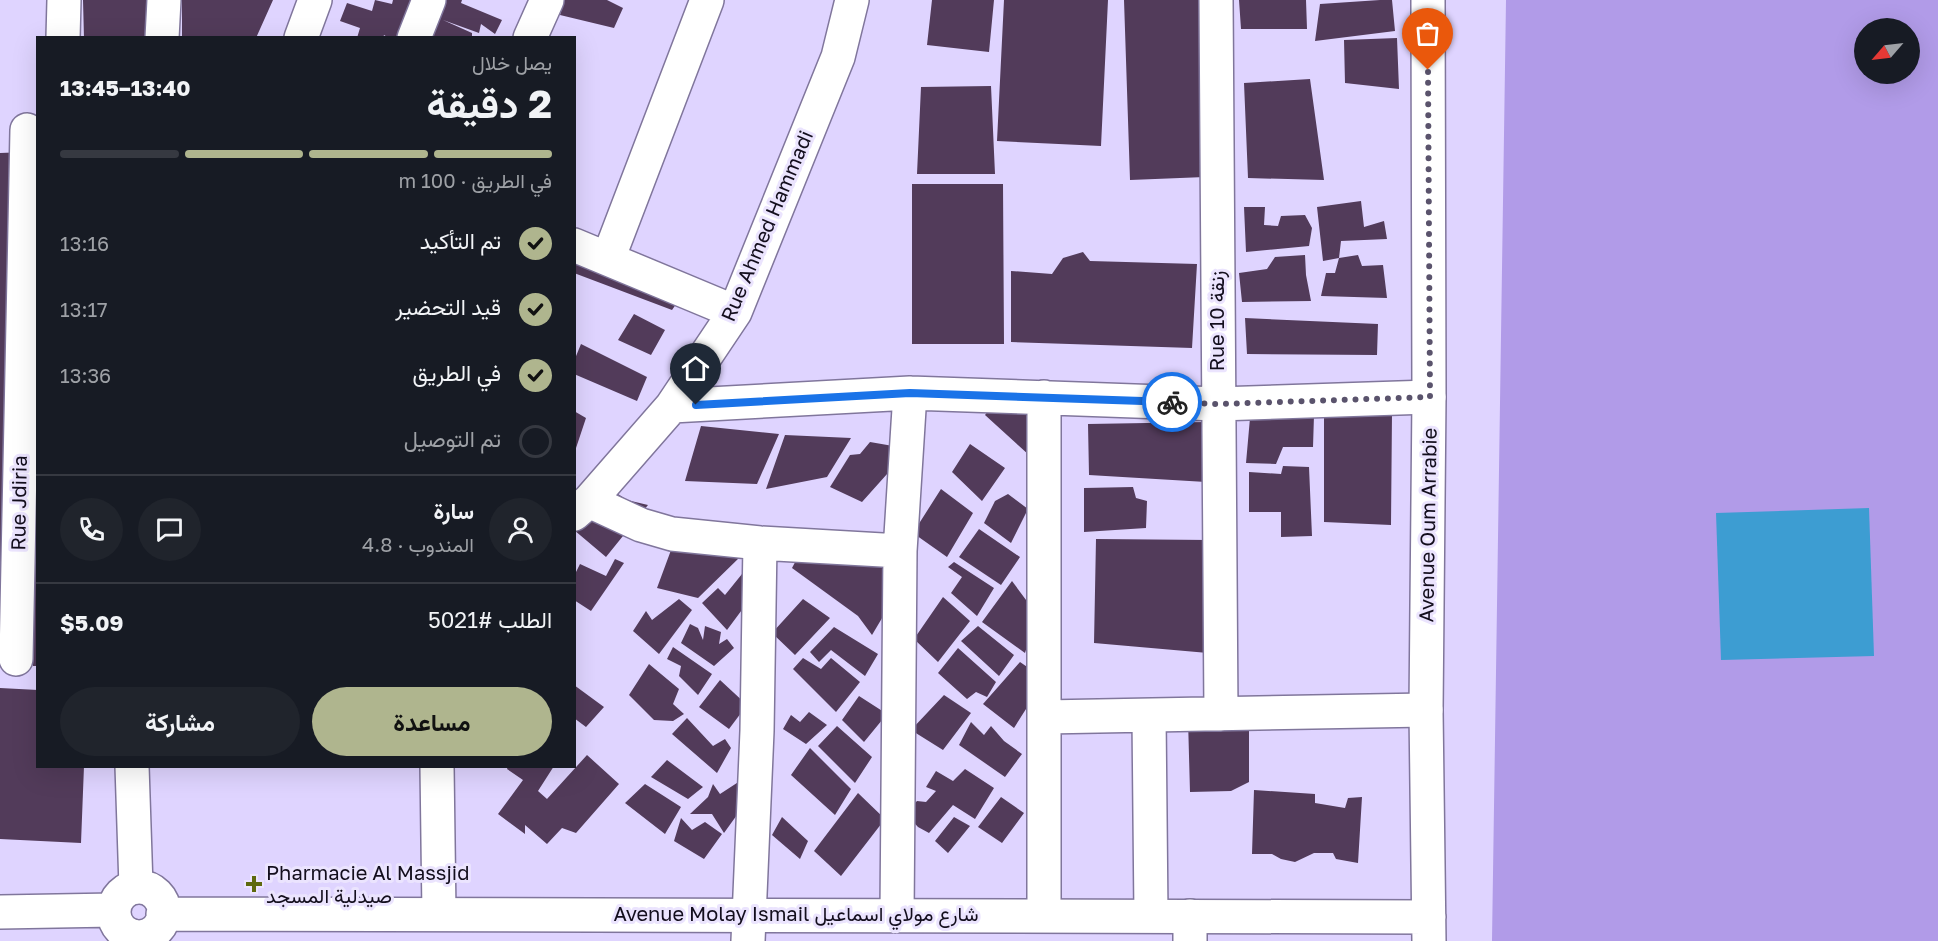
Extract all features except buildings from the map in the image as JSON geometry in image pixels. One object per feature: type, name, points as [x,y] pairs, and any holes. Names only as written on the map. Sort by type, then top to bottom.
[{"type":"street","points":[[63,36],[64,0]]},
{"type":"street","points":[[162,36],[164,0]]},
{"type":"street","points":[[302,36],[315,0]]},
{"type":"street","points":[[415,36],[429,0]]},
{"type":"street","points":[[531,36],[546,0]]},
{"type":"street","points":[[609,259],[707,0]]},
{"type":"street","name":"Rue Ahmed Hammadi","points":[[582,508],[672,406],[735,312],[838,57],[852,0]]},
{"type":"street","name":"Rue 10 زنقة","points":[[1216,0],[1221,714]]},
{"type":"street","name":"Avenue Oum Arrabie","points":[[1428,0],[1430,397],[1426,710],[1429,929]]},
{"type":"street","name":"Rue Jdiria","points":[[18,659],[21,131]]},
{"type":"street","points":[[576,246],[735,312]]},
{"type":"street","points":[[672,406],[910,393],[1218,404],[1430,397]]},
{"type":"street","points":[[897,915],[900,551],[910,393]]},
{"type":"street","points":[[1044,397],[1044,915]]},
{"type":"street","points":[[582,508],[672,534],[760,543],[900,551]]},
{"type":"street","points":[[748,928],[757,731],[760,543]]},
{"type":"street","points":[[1045,717],[1426,710]]},
{"type":"street","points":[[1149,716],[1151,915]]},
{"type":"street","points":[[0,912],[125,899],[153,892],[159,898],[163,914],[161,922],[149,935],[132,939],[114,919],[125,899],[132,768]]},
{"type":"street","points":[[437,768],[439,914]]},
{"type":"street","name":"Avenue Molay Ismail شارع مولاي اسماعيل","points":[[163,914],[439,914],[748,928],[897,915],[1151,915],[1190,928],[1429,929]]},
{"type":"shaded area","points":[[1506,0],[1938,0],[1938,941],[1492,941]]},
{"type":"water","points":[[1869,508],[1874,656],[1721,660],[1716,513]]},
{"type":"way so far","points":[[1172,402],[1218,404],[1430,397],[1428,70]]},
{"type":"place","name":"Pharmacie Al Massjid صيدلية المسجد","points":[[254,884]]},
{"type":"route","points":[[696,405],[910,393],[1172,402]]}]
